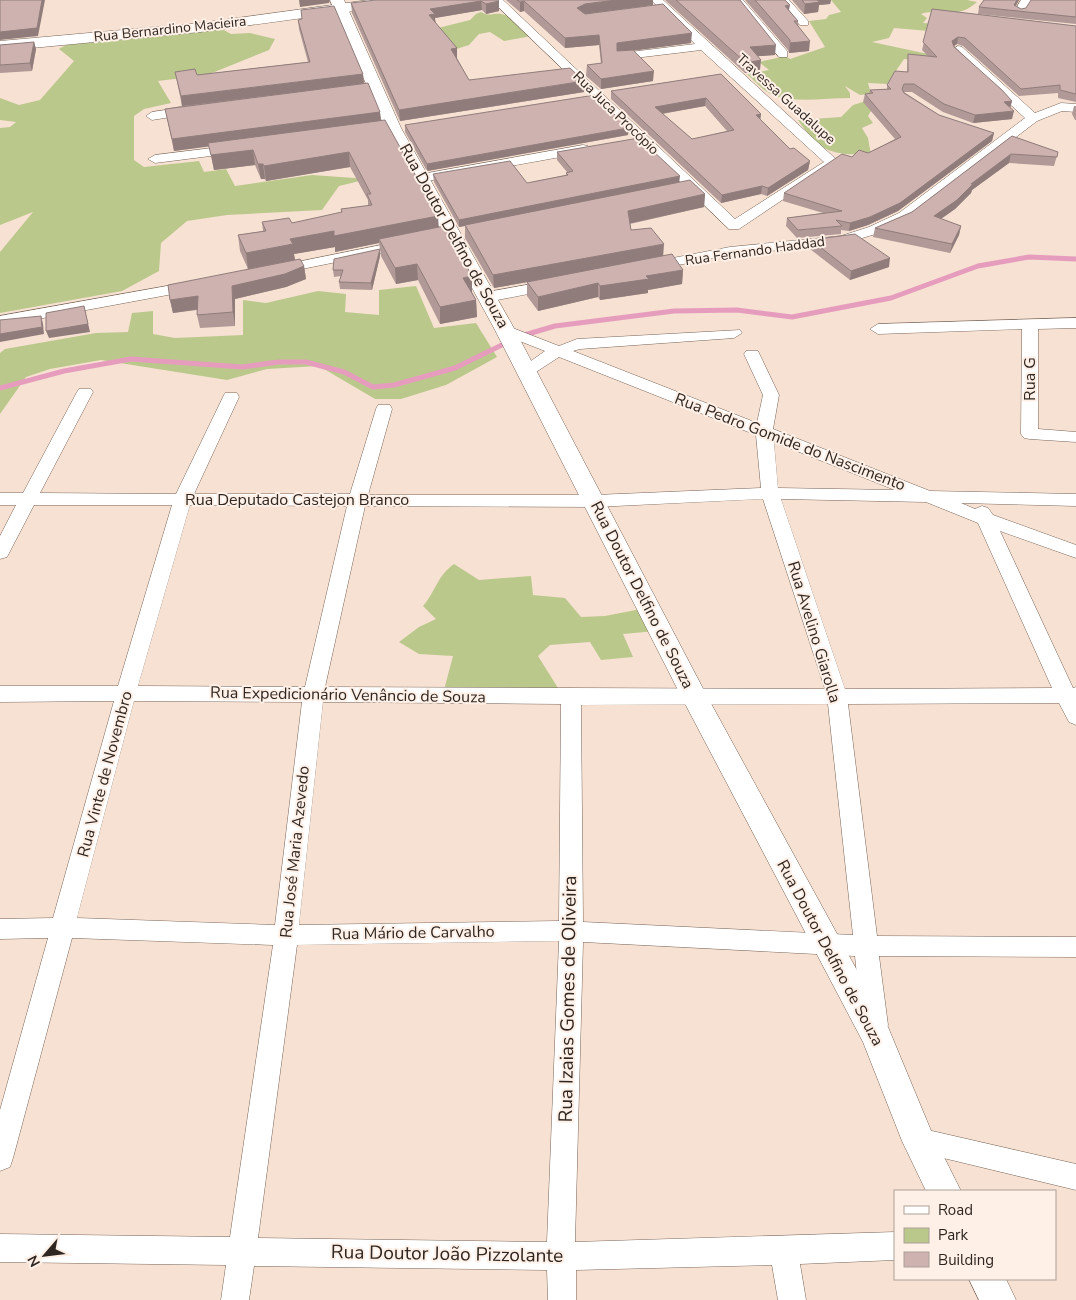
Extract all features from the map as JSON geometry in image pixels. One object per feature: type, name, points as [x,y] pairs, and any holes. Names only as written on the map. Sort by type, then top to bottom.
[{"type":"main road","name":"Rua Bernardino Macieira","points":[[0,46],[75,40],[339,5],[398,0]]},
{"type":"street","name":"Rua Juca Procópio","points":[[497,0],[605,96],[691,187],[734,226]]},
{"type":"street","points":[[737,0],[783,54]]},
{"type":"street","points":[[783,0],[804,23]]},
{"type":"street","points":[[1020,12],[1026,0]]},
{"type":"street","points":[[648,10],[661,4]]},
{"type":"street","name":"Travessa Guadalupe","points":[[661,4],[734,74],[832,162],[734,226]]},
{"type":"street","name":"Rua Doutor Delfino de Souza","points":[[339,5],[371,89],[422,178],[457,234],[695,698],[877,1037],[919,1141],[944,1190]]},
{"type":"street","points":[[622,57],[704,46]]},
{"type":"street","points":[[958,50],[1033,118]]},
{"type":"street","points":[[715,77],[734,74]]},
{"type":"street","points":[[581,100],[605,96]]},
{"type":"street","name":"Rua Fernando Haddad","points":[[633,270],[730,251],[842,240],[874,230],[904,216],[1033,118],[1061,107],[1076,108]]},
{"type":"street","points":[[152,116],[210,108]]},
{"type":"street","points":[[988,133],[1005,138]]},
{"type":"street","points":[[624,141],[644,138]]},
{"type":"street","points":[[155,159],[250,147]]},
{"type":"street","points":[[422,178],[595,147]]},
{"type":"street","points":[[672,191],[691,187]]},
{"type":"street","points":[[259,274],[457,234]]},
{"type":"street","points":[[0,321],[96,306],[210,283]]},
{"type":"street","points":[[488,297],[565,283]]},
{"type":"street","points":[[878,329],[1076,323]]},
{"type":"street","name":"Rua G","points":[[1030,324],[1030,434],[1076,438]]},
{"type":"street","name":"Rua Pedro Gomide do Nascimento","points":[[506,330],[764,432],[890,489]]},
{"type":"street","points":[[527,371],[559,350],[577,344],[734,333]]},
{"type":"street","name":"Rua Avelino Giarolla","points":[[752,354],[771,395],[764,432],[770,493],[837,696],[877,1037]]},
{"type":"street","points":[[0,553],[85,392]]},
{"type":"street","name":"Rua Vinte de Novembro","points":[[0,1158],[64,928],[126,693],[183,499],[231,397]]},
{"type":"street","name":"Rua José Maria Azevedo","points":[[235,1300],[286,935],[313,696],[357,500],[384,410]]},
{"type":"street","name":"Rua Deputado Castejon Branco","points":[[0,500],[595,501],[890,489],[936,498],[1076,500]]},
{"type":"street","points":[[936,498],[985,519],[1076,552]]},
{"type":"street","points":[[976,499],[1071,695],[1076,717]]},
{"type":"street","name":"Rua Expedicionário Venâncio de Souza","points":[[0,694],[126,693],[695,698],[1071,695]]},
{"type":"street","name":"Rua Izaias Gomes de Oliveira","points":[[562,1300],[561,1256],[571,931],[571,697]]},
{"type":"street","name":"Rua Mário de Carvalho","points":[[0,929],[64,928],[286,935],[571,931],[867,946],[1076,947]]},
{"type":"street","points":[[919,1141],[1076,1177]]},
{"type":"street","name":"Rua Doutor João Pizzolante","points":[[0,1248],[561,1256],[784,1251],[894,1246]]},
{"type":"street","points":[[784,1251],[792,1300]]},
{"type":"street","points":[[988,1280],[998,1300]]},
{"type":"green space","points":[[831,0],[967,0],[977,2],[963,11],[921,14],[927,18],[923,23],[938,24],[929,31],[894,28],[889,38],[872,42],[928,54],[927,61],[904,59],[887,84],[868,83],[870,90],[879,93],[860,95],[845,86],[850,93],[850,98],[802,100],[775,96],[767,92],[747,74],[769,70],[759,62],[786,56],[790,59],[825,47],[809,21],[826,19],[829,15],[841,12]]},
{"type":"green space","points":[[481,12],[510,17],[532,36],[504,41],[490,32],[479,34],[469,45],[447,52],[438,28],[470,20]]},
{"type":"green space","points":[[222,29],[231,34],[250,33],[275,39],[269,50],[207,75],[158,81],[171,103],[144,109],[134,116],[134,160],[144,167],[199,161],[204,172],[226,169],[235,186],[312,175],[368,179],[339,186],[322,210],[227,215],[187,221],[161,243],[159,271],[122,291],[0,313],[0,252],[33,212],[0,225],[0,128],[10,127],[16,122],[0,120],[0,98],[19,105],[40,100],[74,61],[59,49],[66,45]]},
{"type":"green space","points":[[866,101],[874,106],[868,116],[873,123],[862,128],[868,138],[871,155],[846,154],[828,150],[813,140],[798,120],[841,117],[853,105]]},
{"type":"green space","points":[[416,286],[434,328],[476,323],[497,357],[446,385],[401,399],[375,399],[319,366],[267,369],[227,380],[101,360],[50,369],[26,377],[0,414],[0,353],[5,349],[96,333],[128,332],[132,313],[153,311],[153,334],[175,338],[243,335],[243,300],[266,303],[318,291],[346,294],[345,312],[379,315],[379,290]]},
{"type":"green space","points":[[454,564],[479,580],[531,576],[533,595],[565,598],[581,617],[605,616],[646,608],[656,631],[623,634],[633,657],[601,660],[590,642],[550,645],[538,656],[558,688],[444,690],[453,656],[419,654],[399,642],[419,627],[436,619],[423,606],[440,579]]},
{"type":"building","points":[[0,0],[42,0],[37,28],[0,32]]},
{"type":"building","points":[[376,0],[498,0],[486,4],[481,1],[430,9],[435,14],[429,15],[457,48],[451,49],[469,80],[570,68],[584,81],[399,110],[351,3]]},
{"type":"building","points":[[517,0],[616,0],[585,4],[577,8],[585,14],[663,4],[692,33],[617,43],[617,51],[633,50],[654,71],[601,79],[587,65],[602,63],[599,35],[565,38],[524,1],[520,2]]},
{"type":"building","points":[[676,0],[740,0],[776,45],[750,47],[761,60],[746,63]]},
{"type":"building","points":[[755,0],[785,0],[790,5],[785,6],[798,21],[794,21],[810,41],[790,43],[790,40]]},
{"type":"building","points":[[802,0],[817,0],[820,2],[805,4]]},
{"type":"building","points":[[984,0],[1017,0],[1014,5],[1021,9],[1026,8],[1031,0],[1076,0],[1076,17],[979,7]]},
{"type":"building","points":[[334,6],[363,74],[181,96],[175,72],[195,69],[197,75],[310,62],[298,20],[302,19],[301,10]]},
{"type":"building","points":[[932,9],[1076,26],[1076,94],[1060,90],[1060,85],[1021,89],[965,38],[958,37],[952,41],[954,47],[1002,90],[1012,101],[1004,102],[1014,111],[975,115],[944,104],[914,84],[904,84],[902,89],[904,93],[939,115],[994,133],[900,203],[870,217],[850,223],[836,220],[842,226],[798,230],[787,218],[842,211],[784,193],[842,154],[852,157],[859,150],[868,153],[901,137],[865,94],[873,93],[870,90],[891,89],[887,85],[895,71],[908,72],[908,54],[937,57],[923,42]]},
{"type":"building","points":[[34,42],[30,63],[0,65],[0,45]]},
{"type":"building","points":[[721,74],[761,114],[756,115],[790,149],[794,148],[810,161],[768,188],[762,186],[722,195],[611,91]],"holes":[[[706,98],[734,130],[692,139],[655,107]]]},
{"type":"building","points":[[368,83],[380,112],[172,139],[165,109]]},
{"type":"building","points":[[595,95],[628,128],[427,164],[405,125]]},
{"type":"building","points":[[385,120],[438,216],[334,236],[334,231],[290,239],[293,244],[246,253],[238,235],[266,231],[262,222],[289,218],[292,223],[342,212],[341,209],[372,205],[367,194],[371,194],[349,152],[264,166],[263,164],[258,164],[253,150],[211,155],[208,143]]},
{"type":"building","points":[[1012,136],[1058,152],[1057,157],[1011,154],[971,184],[973,184],[957,200],[934,216],[961,226],[952,244],[875,228],[912,212]]},
{"type":"building","points":[[639,138],[680,176],[459,220],[433,174],[510,161],[527,183],[568,175],[566,173],[573,171],[557,152]]},
{"type":"building","points":[[690,180],[705,194],[628,211],[631,230],[651,228],[664,244],[493,275],[465,225]]},
{"type":"building","points":[[444,226],[472,276],[463,278],[476,300],[440,307],[417,264],[395,268],[379,239]]},
{"type":"building","points":[[855,234],[890,258],[851,271],[811,240]]},
{"type":"building","points":[[380,249],[371,283],[339,282],[343,270],[333,270],[334,259]]},
{"type":"building","points":[[672,254],[683,270],[646,276],[649,279],[600,286],[598,283],[538,297],[527,282]]},
{"type":"building","points":[[300,259],[304,266],[285,274],[232,286],[233,312],[197,315],[198,296],[170,300],[168,285]]},
{"type":"building","points":[[84,306],[88,324],[46,331],[46,313]]},
{"type":"building","points":[[41,316],[42,327],[0,334],[0,320]]},
{"type":"waterway","points":[[521,336],[555,326],[674,311],[737,310],[792,317],[891,298],[978,266],[1029,257],[1076,259]]},
{"type":"waterway","points":[[0,388],[64,371],[131,359],[242,367],[279,362],[306,362],[344,372],[373,387],[394,385],[455,368],[510,341]]}]
